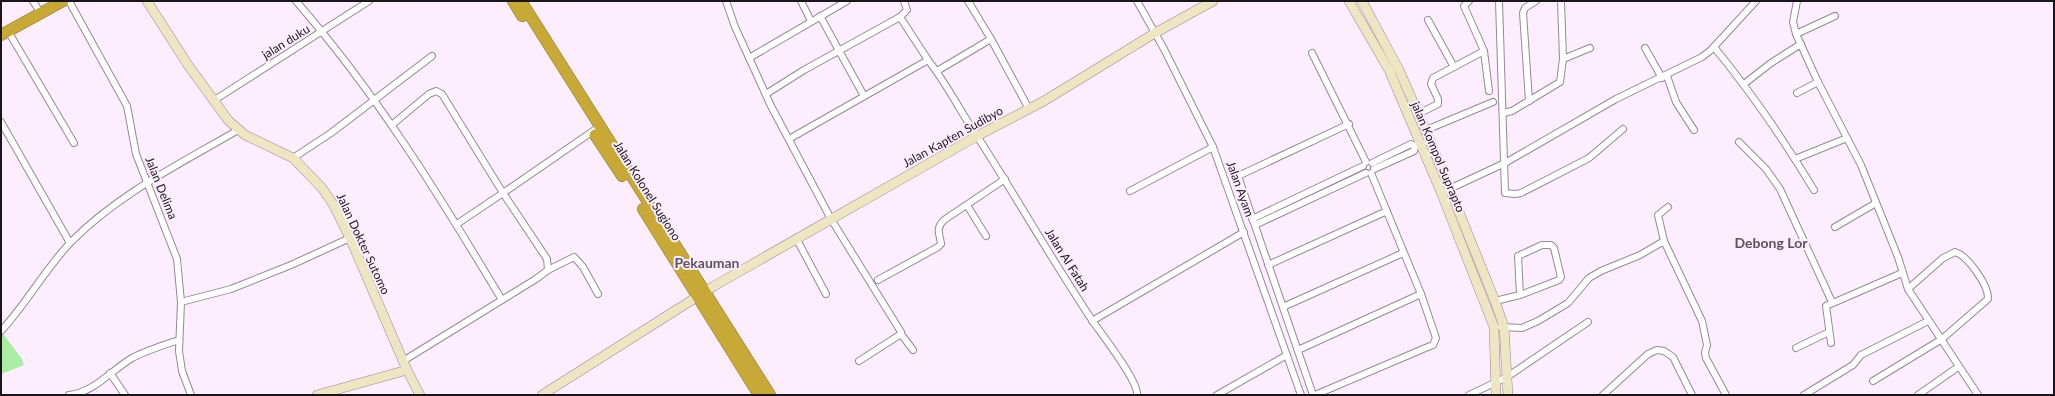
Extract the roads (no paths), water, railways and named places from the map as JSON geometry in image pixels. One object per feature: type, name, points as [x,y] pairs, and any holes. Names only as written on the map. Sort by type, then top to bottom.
[{"type":"highway","points":[[5,33],[63,1]]},
{"type":"highway","points":[[513,1],[701,294],[770,395]]},
{"type":"highway","points":[[521,1],[596,129]]},
{"type":"highway","points":[[701,294],[759,395]]},
{"type":"main road","name":"Jalan Dokter Sutomo","points":[[147,1],[213,100],[238,130],[292,158],[322,188],[333,204],[350,238],[405,366],[420,395]]},
{"type":"main road","name":"Jalan Kapten Sudibyo","points":[[701,294],[831,218],[977,136],[1029,109],[1213,1]]},
{"type":"main road","name":"jalan Kompol Suprapto","points":[[1349,1],[1388,70],[1418,145],[1445,191],[1495,301],[1499,327]]},
{"type":"main road","name":"jalan Kompol Suprapto","points":[[1362,1],[1400,70],[1426,130],[1445,191],[1499,327]]},
{"type":"main road","points":[[1361,22],[1370,17]]},
{"type":"main road","points":[[542,395],[701,294]]},
{"type":"main road","points":[[1499,327],[1507,376],[1508,395]]},
{"type":"main road","points":[[1496,395],[1499,327]]},
{"type":"main road","points":[[317,395],[405,366]]},
{"type":"street","points":[[33,1],[38,9],[37,15]]},
{"type":"street","name":"Jalan Delima","points":[[69,1],[127,106],[136,154],[146,183],[177,259],[181,302],[179,340],[182,371],[191,395]]},
{"type":"street","points":[[296,1],[322,32],[393,124],[457,224],[502,300]]},
{"type":"street","name":"jalan duku","points":[[213,100],[369,1]]},
{"type":"street","points":[[726,1],[749,58],[766,94],[831,218],[912,350]]},
{"type":"street","points":[[801,1],[811,21]]},
{"type":"street","points":[[749,58],[847,1]]},
{"type":"street","points":[[766,94],[900,17],[907,10],[904,1]]},
{"type":"street","points":[[968,1],[991,39],[1029,109]]},
{"type":"street","name":"Jalan Ayam","points":[[1137,1],[1213,147],[1244,232],[1284,356],[1299,394]]},
{"type":"street","points":[[1469,1],[1464,6],[1484,51],[1489,91]]},
{"type":"street","points":[[1499,1],[1506,112],[1505,192],[1508,194],[1515,194],[1589,158],[1623,129]]},
{"type":"street","points":[[1529,101],[1523,13],[1525,8],[1536,1]]},
{"type":"street","points":[[1506,112],[1529,101],[1560,82],[1563,59],[1561,1]]},
{"type":"street","points":[[1445,191],[1505,163],[1616,99],[1664,77],[1702,57],[1714,47],[1756,1]]},
{"type":"street","points":[[1797,1],[1793,22],[1796,34],[1818,82],[1861,165],[1898,257],[1908,289],[1942,339],[1958,367],[1978,395]]},
{"type":"street","points":[[820,16],[864,96]]},
{"type":"street","points":[[1796,34],[1835,16]]},
{"type":"street","name":"Jalan Al Fatah","points":[[900,17],[928,60],[937,71],[1092,321],[1131,377],[1136,388],[1137,395]]},
{"type":"street","points":[[1428,20],[1454,67]]},
{"type":"street","points":[[5,33],[74,143]]},
{"type":"street","points":[[937,71],[991,39]]},
{"type":"street","points":[[1744,84],[1771,63],[1801,44]]},
{"type":"street","points":[[1714,47],[1744,84],[1795,159],[1814,190]]},
{"type":"street","points":[[1563,59],[1590,48]]},
{"type":"street","points":[[1645,48],[1664,77],[1676,102],[1694,130]]},
{"type":"street","points":[[1418,114],[1438,104],[1438,99],[1431,81],[1484,51]]},
{"type":"street","points":[[1312,53],[1349,124],[1367,164],[1421,294],[1435,331],[1436,338],[1433,344],[1314,395],[1238,176],[1349,124]]},
{"type":"street","points":[[292,158],[331,133],[432,56]]},
{"type":"street","points":[[789,139],[928,60]]},
{"type":"street","points":[[1797,93],[1818,82]]},
{"type":"street","points":[[393,124],[429,94],[439,92],[547,259],[548,270]]},
{"type":"street","points":[[1426,130],[1493,102]]},
{"type":"street","points":[[1,122],[70,243]]},
{"type":"street","points":[[457,224],[596,129]]},
{"type":"street","points":[[1,331],[70,243],[109,208],[146,183],[238,130]]},
{"type":"street","points":[[1795,159],[1847,138]]},
{"type":"street","points":[[1252,219],[1344,174],[1411,144],[1418,145],[1430,140]]},
{"type":"street","points":[[1739,142],[1766,169],[1780,189],[1832,302]]},
{"type":"street","points":[[1255,225],[1414,151],[1418,145]]},
{"type":"street","points":[[1130,191],[1213,147]]},
{"type":"street","points":[[1392,153],[1395,160]]},
{"type":"street","points":[[1367,164],[1363,170],[1370,172]]},
{"type":"street","points":[[1344,174],[1348,182]]},
{"type":"street","points":[[878,280],[938,248],[941,244],[938,230],[939,225],[1005,179]]},
{"type":"street","points":[[1322,185],[1325,192]]},
{"type":"street","points":[[1294,199],[1297,206]]},
{"type":"street","points":[[1835,227],[1876,203]]},
{"type":"street","points":[[967,205],[986,236]]},
{"type":"street","points":[[1668,207],[1658,215],[1664,241],[1702,321],[1707,345],[1705,353],[1706,358],[1726,395]]},
{"type":"street","points":[[1268,211],[1271,218]]},
{"type":"street","points":[[1268,265],[1387,211]]},
{"type":"street","points":[[1092,321],[1244,232]]},
{"type":"street","points":[[181,302],[231,289],[291,265],[350,238]]},
{"type":"street","points":[[796,238],[826,294]]},
{"type":"street","points":[[1499,327],[1522,328],[1541,319],[1568,303],[1595,274],[1640,255],[1664,241]]},
{"type":"street","points":[[1495,301],[1520,295],[1560,279],[1561,277],[1554,248],[1551,245],[1542,244],[1518,256],[1520,295]]},
{"type":"street","points":[[1873,381],[1942,339],[1988,300],[1985,286],[1976,272],[1962,256],[1954,252],[1943,258],[1908,289]]},
{"type":"street","points":[[1283,307],[1403,253]]},
{"type":"street","points":[[405,366],[548,270],[574,257],[583,267],[598,294]]},
{"type":"street","points":[[1831,343],[1825,308],[1826,306],[1832,302],[1902,273]]},
{"type":"street","points":[[1298,350],[1421,294]]},
{"type":"street","points":[[1804,395],[1853,365],[1861,354],[1928,320]]},
{"type":"street","points":[[1469,395],[1507,376],[1588,322]]},
{"type":"street","points":[[1796,348],[1829,332]]},
{"type":"street","points":[[859,361],[901,334]]},
{"type":"street","points":[[69,395],[82,393],[140,354],[179,340]]},
{"type":"street","points":[[1604,395],[1648,354],[1657,350],[1664,351],[1673,357],[1692,392],[1684,395]]},
{"type":"street","points":[[1217,395],[1284,356]]},
{"type":"street","points":[[1918,395],[1958,367]]},
{"type":"street","points":[[110,373],[125,395]]},
{"type":"district","name":"Debong Lor","points":[[1771,243]]},
{"type":"district","name":"Pekauman","points":[[707,263]]}]
